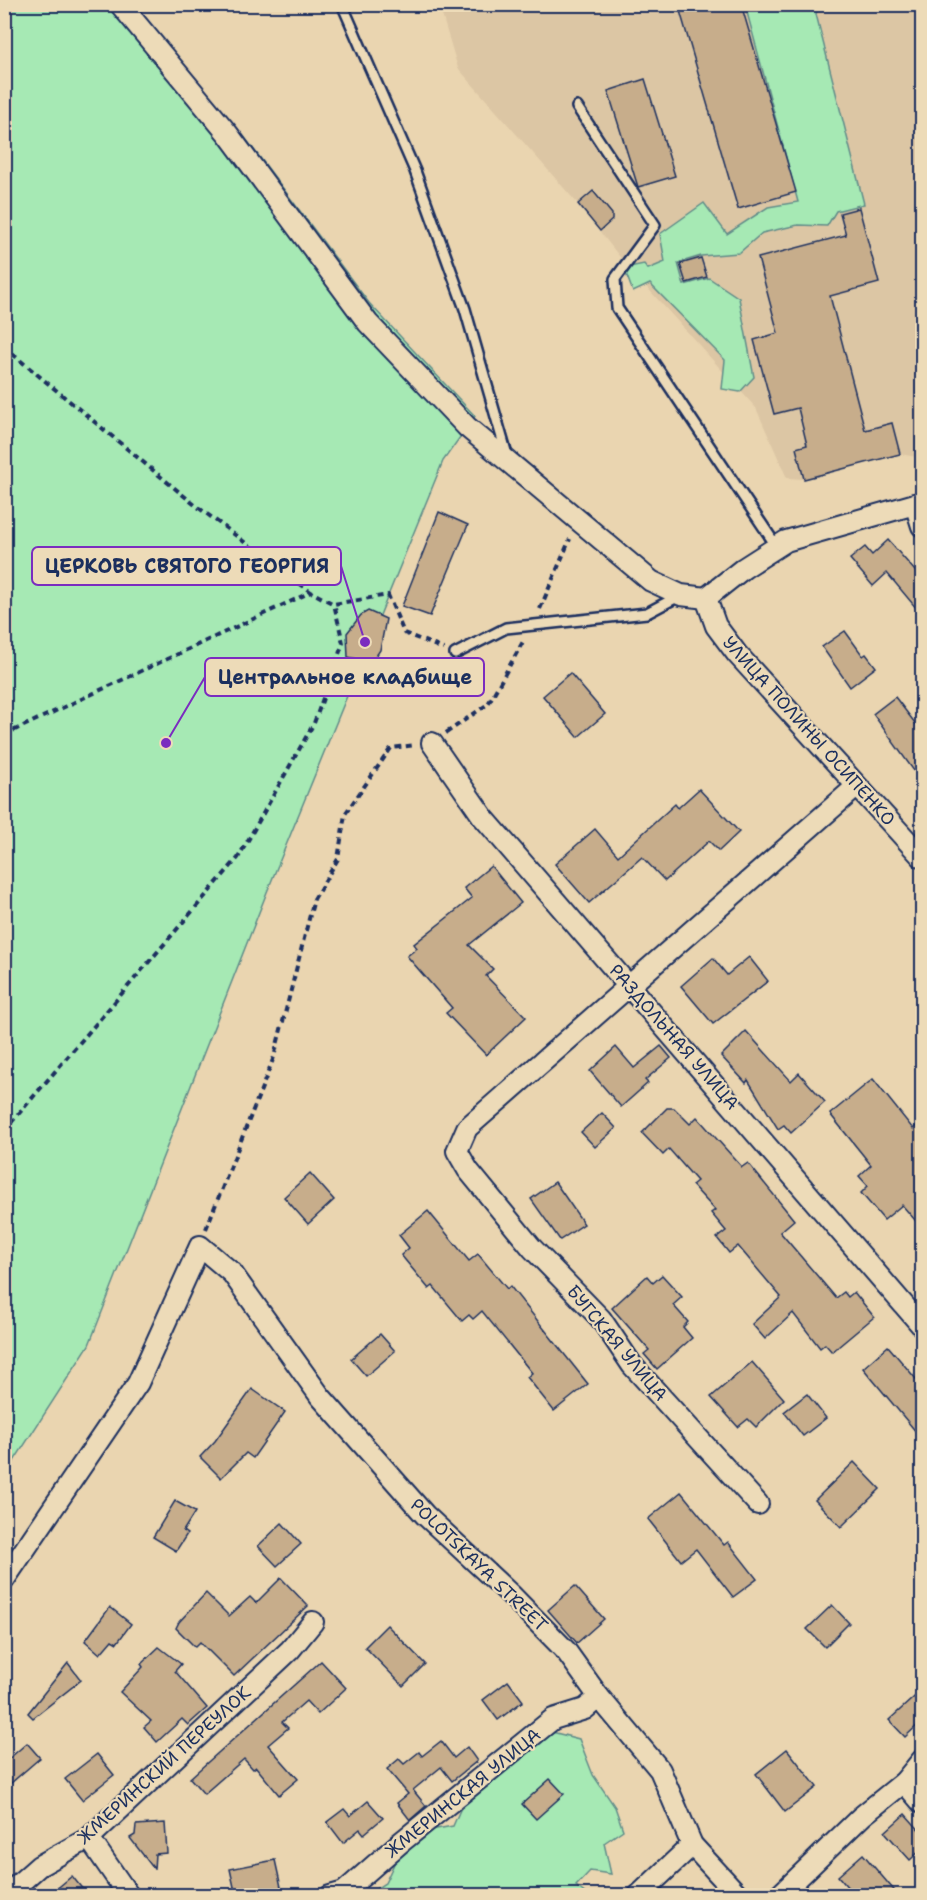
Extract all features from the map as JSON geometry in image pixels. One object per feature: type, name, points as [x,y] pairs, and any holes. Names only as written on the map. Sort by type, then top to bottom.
[{"type":"street","points":[[120,4],[228,134],[368,322],[467,428],[651,581],[681,595],[706,598],[744,568],[786,541],[919,503],[922,526]]},
{"type":"street","name":"УЛИЦА ПОЛИНЫ ОСИПЕНКО","points":[[706,598],[716,626],[737,654],[922,857]]},
{"type":"street","name":"РАЗДОЛЬНАЯ УЛИЦА","points":[[432,743],[483,817],[922,1326]]},
{"type":"street","points":[[630,985],[856,787]]},
{"type":"street","name":"БУГСКАЯ УЛИЦА","points":[[630,985],[467,1128],[457,1151],[468,1170],[532,1248],[601,1319],[632,1365],[758,1504]]},
{"type":"street","points":[[4,1581],[138,1383],[200,1246]]},
{"type":"street","name":"POLOTSKAYA STREET","points":[[200,1246],[232,1273],[320,1396],[424,1515],[566,1651],[599,1697],[660,1770],[692,1845],[739,1896]]},
{"type":"street","name":"ЖМЕРИНСКИЙ ПЕРЕУЛОК","points":[[5,1896],[39,1866],[89,1838],[290,1650],[313,1622]]},
{"type":"street","name":"ЖМЕРИНСКАЯ УЛИЦА","points":[[330,1896],[344,1892],[400,1843],[553,1719],[585,1709],[599,1697]]},
{"type":"street","points":[[779,1896],[861,1816],[904,1782],[922,1760]]},
{"type":"street","points":[[904,1782],[922,1803]]},
{"type":"street","points":[[89,1838],[129,1896]]},
{"type":"street","points":[[638,1896],[692,1845]]},
{"type":"lane","points":[[342,4],[415,171],[461,298],[510,463]]},
{"type":"lane","points":[[576,106],[655,225],[615,279],[617,308],[777,547]]},
{"type":"lane","points":[[455,654],[506,628],[647,613],[681,595]]},
{"type":"path","points":[[4,347],[195,505],[311,592],[334,604],[388,595],[404,633],[455,654]]},
{"type":"path","points":[[200,1246],[274,1057],[314,899],[338,860],[345,814],[391,748],[432,743],[488,704],[533,625],[578,520]]},
{"type":"path","points":[[4,735],[311,592]]},
{"type":"path","points":[[4,1131],[238,858],[314,723],[343,644],[334,604]]},
{"type":"shaded area","points":[[439,5],[922,5],[922,458],[900,454],[804,479],[787,478],[756,408],[623,261],[578,204],[458,68]]},
{"type":"green space","points":[[5,5],[110,5],[215,133],[243,135],[369,303],[475,416],[443,461],[267,892],[89,1345],[5,1475]]},
{"type":"green space","points":[[745,5],[819,5],[816,14],[864,204],[836,211],[827,226],[798,225],[762,233],[739,253],[701,256],[678,263],[684,285],[709,278],[739,298],[754,377],[740,392],[722,389],[725,360],[650,284],[633,292],[624,268],[644,264],[648,269],[665,262],[660,234],[704,203],[727,234],[768,207],[798,202]]},
{"type":"green space","points":[[552,1732],[579,1739],[593,1775],[615,1807],[623,1830],[604,1843],[611,1874],[590,1871],[576,1886],[587,1895],[365,1896],[385,1883],[400,1851],[425,1831],[453,1826],[466,1796]]},
{"type":"building","points":[[678,4],[741,4],[796,192],[738,209]]},
{"type":"building","points":[[645,79],[675,176],[638,187],[608,91]]},
{"type":"building","points":[[593,191],[612,214],[612,220],[600,231],[578,204]]},
{"type":"building","points":[[859,208],[879,283],[830,296],[865,430],[892,423],[900,454],[804,479],[796,448],[807,445],[798,408],[774,414],[754,340],[778,333],[758,258],[846,235],[840,213]]},
{"type":"building","points":[[701,258],[707,277],[686,283],[680,264]]},
{"type":"building","points":[[439,512],[468,525],[430,616],[402,606]]},
{"type":"building","points":[[888,540],[922,579],[922,615],[887,573],[873,586],[850,559],[865,547],[872,555]]},
{"type":"building","points":[[368,611],[386,619],[380,650],[372,662],[348,657],[347,633],[361,615]]},
{"type":"building","points":[[845,631],[863,656],[866,654],[876,667],[850,687],[822,647]]},
{"type":"building","points":[[570,673],[605,714],[578,737],[543,696]]},
{"type":"building","points":[[895,697],[922,732],[922,782],[873,714]]},
{"type":"building","points":[[699,789],[739,832],[719,851],[709,841],[665,881],[642,857],[589,903],[555,864],[595,829],[618,856],[675,804],[678,808]]},
{"type":"building","points":[[491,866],[521,903],[469,945],[493,969],[486,976],[526,1017],[486,1055],[446,1013],[452,1008],[407,956],[417,948],[414,944],[472,898],[464,888]]},
{"type":"building","points":[[749,957],[768,981],[713,1024],[681,986],[713,958],[727,975]]},
{"type":"building","points":[[746,1031],[791,1081],[799,1073],[825,1102],[791,1133],[784,1125],[778,1129],[748,1080],[746,1083],[721,1056]]},
{"type":"building","points":[[661,1046],[671,1058],[645,1080],[648,1083],[621,1107],[590,1071],[616,1047],[634,1068]]},
{"type":"building","points":[[873,1079],[913,1129],[922,1120],[922,1228],[902,1205],[884,1220],[861,1193],[868,1186],[859,1176],[871,1165],[830,1114]]},
{"type":"building","points":[[667,1108],[674,1108],[690,1124],[697,1117],[742,1167],[748,1163],[794,1220],[780,1232],[836,1298],[844,1292],[848,1297],[854,1292],[874,1317],[832,1352],[825,1344],[820,1348],[793,1313],[765,1339],[752,1324],[781,1297],[738,1246],[729,1253],[717,1238],[726,1231],[711,1213],[715,1210],[692,1185],[697,1181],[669,1149],[663,1155],[642,1133]]},
{"type":"building","points":[[602,1113],[616,1128],[595,1147],[581,1132]]},
{"type":"building","points":[[310,1173],[334,1200],[308,1224],[284,1197]]},
{"type":"building","points":[[555,1182],[584,1224],[560,1240],[531,1199]]},
{"type":"building","points":[[428,1211],[469,1261],[478,1254],[507,1289],[510,1286],[588,1384],[554,1411],[527,1377],[532,1373],[482,1311],[473,1319],[469,1315],[462,1321],[433,1286],[429,1289],[401,1255],[409,1248],[399,1235]]},
{"type":"building","points":[[662,1275],[682,1297],[673,1305],[688,1322],[683,1327],[692,1338],[657,1369],[644,1354],[649,1350],[612,1308],[647,1276],[653,1283]]},
{"type":"building","points":[[380,1334],[395,1351],[366,1376],[351,1359]]},
{"type":"building","points":[[888,1346],[922,1386],[922,1439],[863,1368]]},
{"type":"building","points":[[752,1362],[784,1399],[756,1427],[748,1419],[738,1427],[711,1397]]},
{"type":"building","points":[[252,1389],[285,1412],[253,1458],[246,1453],[221,1478],[200,1457],[215,1441]]},
{"type":"building","points":[[807,1394],[826,1418],[803,1436],[784,1412]]},
{"type":"building","points":[[854,1462],[880,1489],[841,1527],[815,1500]]},
{"type":"building","points":[[681,1492],[724,1545],[728,1542],[757,1579],[733,1597],[696,1549],[681,1561],[648,1519]]},
{"type":"building","points":[[175,1501],[195,1512],[183,1531],[187,1534],[176,1551],[153,1537]]},
{"type":"building","points":[[282,1523],[301,1544],[277,1566],[258,1546]]},
{"type":"building","points":[[281,1578],[308,1606],[234,1676],[200,1642],[195,1647],[176,1628],[206,1593],[229,1616],[250,1597],[256,1603]]},
{"type":"building","points":[[575,1586],[604,1619],[577,1643],[548,1610]]},
{"type":"building","points":[[832,1605],[849,1623],[825,1647],[807,1629]]},
{"type":"building","points":[[110,1607],[131,1624],[117,1643],[112,1640],[100,1654],[85,1641]]},
{"type":"building","points":[[387,1625],[425,1664],[403,1686],[365,1647]]},
{"type":"building","points":[[159,1647],[181,1664],[175,1671],[207,1708],[188,1725],[182,1719],[157,1742],[144,1727],[151,1721],[120,1692],[143,1667],[141,1664]]},
{"type":"building","points":[[321,1661],[346,1688],[318,1714],[306,1701],[282,1722],[288,1728],[268,1745],[298,1779],[279,1795],[256,1767],[253,1769],[244,1759],[204,1794],[190,1778]]},
{"type":"building","points":[[68,1663],[81,1680],[33,1718],[28,1713]]},
{"type":"building","points":[[508,1681],[523,1701],[498,1720],[483,1700]]},
{"type":"building","points":[[922,1690],[922,1721],[905,1737],[889,1720]]},
{"type":"building","points":[[441,1741],[454,1758],[467,1747],[477,1761],[452,1781],[441,1767],[413,1790],[426,1806],[410,1820],[397,1803],[408,1794],[387,1769],[399,1759],[404,1764],[419,1752],[422,1756]]},
{"type":"building","points":[[27,1743],[40,1758],[4,1789],[4,1763]]},
{"type":"building","points":[[787,1749],[817,1787],[785,1812],[756,1774]]},
{"type":"building","points":[[97,1754],[114,1775],[82,1800],[65,1779]]},
{"type":"building","points":[[550,1779],[564,1794],[536,1819],[522,1804]]},
{"type":"building","points":[[368,1801],[383,1818],[364,1834],[360,1829],[343,1843],[327,1822],[344,1809],[350,1816]]},
{"type":"building","points":[[905,1814],[922,1833],[922,1849],[910,1860],[885,1832]]},
{"type":"building","points":[[165,1823],[167,1853],[155,1854],[154,1869],[130,1838],[135,1835],[136,1825]]},
{"type":"building","points":[[863,1854],[899,1896],[855,1896],[838,1876]]},
{"type":"building","points":[[275,1860],[283,1896],[236,1896],[230,1869]]},
{"type":"building","points":[[72,1876],[88,1896],[48,1896]]},
{"type":"place","name":"ЦЕРКОВЬ СВЯТОГО ГЕОРГИЯ","points":[[365,642]]},
{"type":"place","name":"Центральное кладбище","points":[[166,743]]}]
